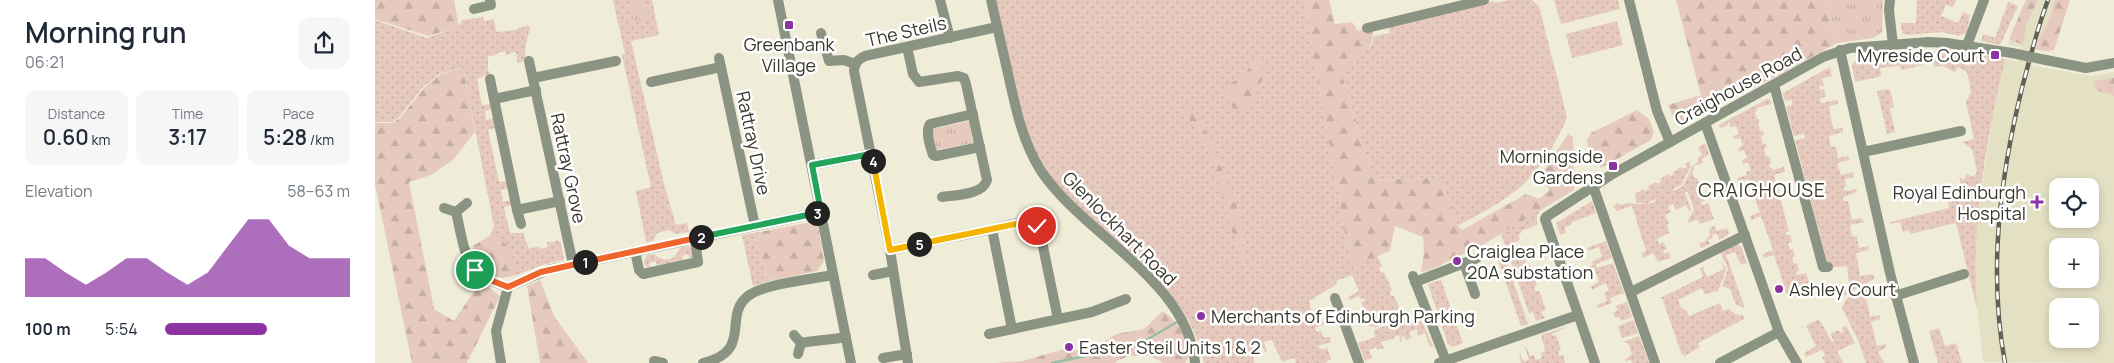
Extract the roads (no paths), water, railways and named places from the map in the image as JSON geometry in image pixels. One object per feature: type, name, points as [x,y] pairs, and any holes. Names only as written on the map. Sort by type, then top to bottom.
[{"type":"street","points":[[474,9],[491,5],[490,0]]},
{"type":"street","points":[[777,0],[851,363]]},
{"type":"street","points":[[940,0],[950,38]]},
{"type":"street","name":"Glenlockhart Road","points":[[991,0],[1017,113],[1025,139],[1034,159],[1048,181],[1083,218],[1169,299],[1188,330],[1195,363]]},
{"type":"street","points":[[1367,28],[1484,0]]},
{"type":"street","points":[[1629,0],[1657,111],[1670,142]]},
{"type":"street","points":[[1890,0],[1889,10],[1893,44]]},
{"type":"street","points":[[1967,45],[1983,0]]},
{"type":"street","name":"The Steils","points":[[883,358],[907,358],[890,250],[855,64],[865,56],[997,27]]},
{"type":"street","points":[[821,33],[829,61],[844,60],[855,64]]},
{"type":"street","name":"Craighouse Road","points":[[1579,315],[1545,219],[1546,217],[1593,186],[1823,57],[1840,50],[1893,44],[1941,42],[2012,53],[2086,68],[2114,63]]},
{"type":"street","points":[[907,47],[913,74],[919,82],[951,76],[964,78],[973,114],[987,180],[985,185],[978,190],[942,197]]},
{"type":"street","points":[[1840,50],[1895,296],[1914,363]]},
{"type":"street","points":[[533,78],[616,61]]},
{"type":"street","name":"Rattray Grove","points":[[529,62],[573,264]]},
{"type":"street","name":"Rattray Drive","points":[[651,82],[720,62],[755,226]]},
{"type":"street","points":[[490,79],[521,224]]},
{"type":"street","points":[[1774,85],[1823,268],[1827,267]]},
{"type":"street","points":[[494,99],[535,90]]},
{"type":"street","points":[[973,114],[930,124],[927,130],[933,155],[936,156],[980,147]]},
{"type":"street","points":[[1705,123],[1779,332],[1797,363]]},
{"type":"street","points":[[1863,152],[1961,130]]},
{"type":"street","points":[[812,165],[871,154]]},
{"type":"street","points":[[1593,186],[1655,363]]},
{"type":"street","points":[[517,210],[560,201]]},
{"type":"street","points":[[456,212],[467,203]]},
{"type":"street","points":[[444,208],[456,212]]},
{"type":"street","points":[[456,212],[466,256],[471,265],[484,277],[508,287],[541,272],[573,264],[821,212]]},
{"type":"street","points":[[890,250],[1025,222],[1033,223],[1040,232],[1059,319]]},
{"type":"street","points":[[992,229],[1012,329]]},
{"type":"street","points":[[1631,292],[1745,235]]},
{"type":"street","points":[[635,252],[639,270],[643,274],[698,262],[695,239]]},
{"type":"street","points":[[1477,258],[1414,279],[1442,362],[1579,315],[1595,363]]},
{"type":"street","points":[[1464,263],[1475,294]]},
{"type":"street","points":[[873,275],[893,271]]},
{"type":"street","points":[[1895,296],[1964,274]]},
{"type":"street","points":[[703,363],[721,357],[730,349],[741,304],[752,294],[763,289],[833,275]]},
{"type":"street","points":[[501,363],[496,331],[508,287]]},
{"type":"street","points":[[1335,298],[1359,363]]},
{"type":"street","points":[[989,334],[1092,312],[1127,299]]},
{"type":"street","points":[[1720,363],[1779,332]]},
{"type":"street","points":[[798,354],[798,340],[829,341],[846,338]]},
{"type":"waterway","points":[[1052,363],[1138,345],[1177,322]]},
{"type":"railway","points":[[2005,363],[1997,294],[1997,259],[2002,190],[2022,88],[2048,0]]},
{"type":"place","name":"Greenbank Village","points":[[789,25]]},
{"type":"place","name":"Myreside Court","points":[[1995,55]]},
{"type":"place","name":"Morningside Gardens","points":[[1613,166]]},
{"type":"place","name":"Royal Edinburgh Hospital","points":[[2037,202]]},
{"type":"place","name":"Craiglea Place 20A substation","points":[[1457,261]]},
{"type":"place","name":"Ashley Court","points":[[1779,289]]},
{"type":"place","name":"Merchants of Edinburgh Parking","points":[[1201,316]]},
{"type":"place","name":"Easter Steil Units 1 & 2","points":[[1069,347]]},
{"type":"district","name":"CRAIGHOUSE","points":[[1762,190]]}]
